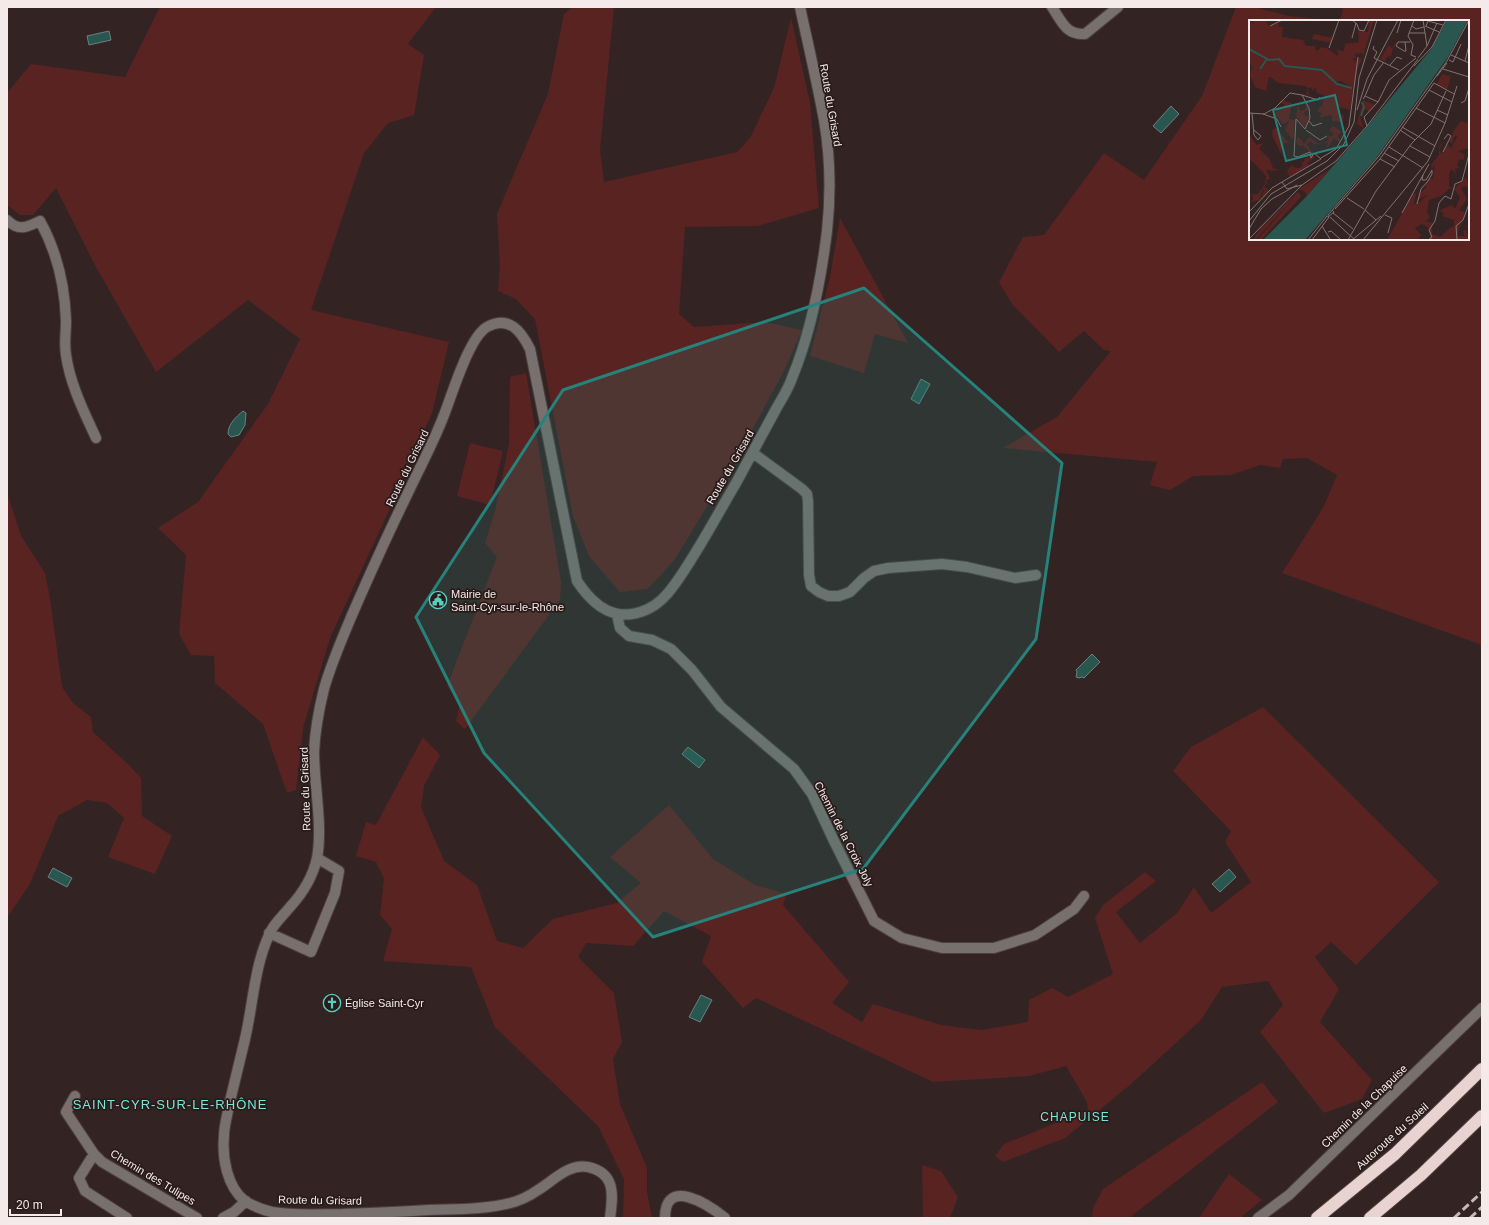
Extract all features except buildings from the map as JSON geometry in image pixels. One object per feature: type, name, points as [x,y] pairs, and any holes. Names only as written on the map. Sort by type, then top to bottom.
[{"type":"highway","name":"Autoroute du Soleil","points":[[1317,1218],[1395,1154],[1482,1069]]},
{"type":"highway","points":[[1370,1218],[1421,1175],[1482,1116]]},
{"type":"street","name":"Route du Grisard","points":[[610,1218],[612,1198],[611,1186],[605,1176],[598,1170],[578,1166],[567,1170],[523,1199],[507,1204],[489,1207],[399,1212],[294,1214],[271,1212],[254,1206],[246,1201],[234,1188],[228,1174],[224,1152],[224,1134],[261,956],[269,933],[274,924],[294,904],[306,884],[317,858],[318,833],[314,751],[317,722],[325,687],[342,638],[374,564],[436,434],[468,353],[478,335],[486,328],[504,323],[513,326],[524,336],[530,349],[577,581],[586,594],[596,604],[607,612],[617,615],[634,614],[648,609],[661,601],[674,585],[693,556],[753,453],[792,379],[802,350],[817,294],[827,230],[829,187],[828,156],[824,120],[800,7]]},
{"type":"street","points":[[1052,7],[1066,28],[1071,32],[1080,34],[1085,34],[1118,7]]},
{"type":"street","points":[[7,220],[12,225],[19,227],[26,227],[40,221],[48,234],[60,271],[63,287],[66,322],[65,348],[69,368],[84,414],[96,438]]},
{"type":"street","points":[[753,453],[807,494],[809,575],[811,586],[828,596],[839,596],[850,592],[864,578],[874,571],[888,568],[942,564],[967,567],[1016,578],[1036,575]]},
{"type":"street","name":"Chemin de la Croix Joly","points":[[617,615],[620,628],[629,636],[652,640],[671,649],[692,670],[720,706],[794,769],[812,794],[832,839],[874,921],[902,938],[942,948],[994,948],[1035,935],[1074,909],[1084,896]]},
{"type":"street","points":[[269,933],[311,952],[335,893],[339,871],[317,858]]},
{"type":"street","name":"Chemin de la Chapuise","points":[[1258,1218],[1289,1195],[1482,1008]]},
{"type":"street","name":"Chemin des Tulipes","points":[[75,1096],[66,1112],[94,1154],[102,1162],[197,1218]]},
{"type":"street","points":[[94,1154],[78,1178],[85,1191],[127,1218]]},
{"type":"street","points":[[665,1218],[666,1205],[670,1200],[683,1196],[691,1197],[712,1208],[726,1218]]},
{"type":"street","points":[[222,1218],[234,1212],[246,1201]]},
{"type":"highlighted area","points":[[864,288],[1062,463],[1036,639],[863,869],[653,937],[484,753],[416,617],[563,390]]},
{"type":"shaded area","points":[[160,7],[436,7],[408,44],[424,55],[414,115],[388,123],[364,153],[311,310],[449,342],[432,413],[394,500],[330,638],[303,728],[296,790],[287,793],[263,724],[215,683],[214,656],[191,655],[179,634],[186,555],[158,528],[198,502],[268,404],[300,339],[248,300],[156,372],[96,267],[56,188],[33,215],[20,215],[7,205],[7,93],[31,64],[125,77]]},
{"type":"shaded area","points":[[573,7],[614,7],[600,150],[604,182],[737,152],[750,138],[774,88],[791,18],[810,103],[819,208],[758,226],[685,227],[679,314],[694,327],[765,322],[802,330],[784,371],[739,454],[675,559],[648,589],[620,592],[589,556],[573,516],[535,319],[516,299],[498,291],[500,266],[497,214],[548,94],[564,14]]},
{"type":"shaded area","points":[[1236,7],[1254,7],[1289,16],[1327,20],[1249,20],[1249,240],[1469,240],[1469,20],[1340,20],[1343,10],[1341,7],[1482,7],[1482,645],[1282,573],[1323,508],[1337,475],[1307,458],[1283,459],[1280,468],[1260,465],[1231,475],[1193,476],[1170,490],[1150,485],[1157,462],[1003,448],[1057,417],[1111,351],[1104,350],[1084,331],[1059,352],[1012,304],[999,282],[1023,237],[1044,235],[1104,153],[1144,180],[1202,96]]},
{"type":"shaded area","points":[[840,218],[908,343],[875,334],[864,373],[810,356],[830,277]]},
{"type":"shaded area","points":[[526,373],[561,582],[560,600],[465,729],[456,721],[460,704],[447,686],[497,557],[485,543],[495,511],[509,444],[510,377]]},
{"type":"shaded area","points":[[470,443],[503,451],[490,505],[457,496]]},
{"type":"shaded area","points":[[7,492],[21,536],[45,573],[50,598],[62,687],[73,703],[91,717],[93,732],[141,778],[142,816],[172,836],[155,874],[108,857],[124,818],[107,803],[87,800],[58,816],[30,884],[7,918]]},
{"type":"shaded area","points":[[1263,707],[1439,882],[1356,965],[1331,942],[1315,957],[1339,989],[1320,1022],[1372,1080],[1362,1099],[1324,1113],[1260,1032],[1283,1005],[1268,981],[1222,987],[1201,1020],[1130,1085],[1065,1138],[1003,1162],[995,1156],[1004,1144],[1088,1110],[1087,1102],[1066,1066],[1029,1076],[933,1082],[756,998],[743,1008],[702,962],[711,936],[664,911],[633,946],[586,943],[578,957],[614,993],[622,1042],[613,1059],[620,1104],[647,1168],[647,1192],[652,1218],[623,1218],[624,1179],[598,1126],[495,1027],[471,967],[383,961],[392,929],[380,915],[384,878],[376,862],[356,856],[366,822],[376,825],[423,737],[440,755],[424,786],[421,807],[444,861],[477,885],[497,941],[523,948],[553,919],[617,903],[641,883],[610,857],[669,805],[713,859],[755,885],[787,894],[783,905],[849,982],[832,1003],[862,1022],[873,1004],[941,1025],[982,1030],[1028,1022],[1029,1000],[1052,988],[1068,997],[1113,974],[1095,918],[1103,905],[1145,872],[1156,881],[1116,912],[1140,943],[1178,912],[1194,887],[1211,913],[1251,882],[1225,842],[1231,831],[1173,771],[1191,747]]},
{"type":"shaded area","points":[[1262,1082],[1278,1102],[1129,1218],[1092,1218],[1093,1208],[1103,1189]]},
{"type":"shaded area","points":[[922,1165],[941,1171],[958,1197],[950,1218],[923,1218]]},
{"type":"shaded area","points":[[1229,1174],[1262,1200],[1240,1218],[1199,1218]]},
{"type":"water","points":[[109,31],[111,40],[89,45],[87,36]]},
{"type":"water","points":[[1171,106],[1179,114],[1161,133],[1153,126]]},
{"type":"water","points":[[921,379],[930,384],[919,404],[911,399]]},
{"type":"water","points":[[243,411],[246,413],[245,425],[239,435],[231,437],[228,434],[229,427],[235,418]]},
{"type":"water","points":[[1092,654],[1100,662],[1084,678],[1076,677],[1076,670]]},
{"type":"water","points":[[688,747],[705,760],[699,768],[682,754]]},
{"type":"water","points":[[53,868],[72,878],[67,887],[48,877]]},
{"type":"water","points":[[1229,869],[1236,877],[1220,892],[1212,884]]},
{"type":"water","points":[[701,995],[712,1000],[700,1022],[689,1017]]},
{"type":"railway","points":[[1454,1218],[1482,1192]]},
{"type":"railway","points":[[1470,1218],[1482,1207]]},
{"type":"place","name":"Mairie de Saint-Cyr-sur-le-Rhône","points":[[438,600]]},
{"type":"place","name":"Église Saint-Cyr","points":[[332,1003]]},
{"type":"district","name":"SAINT-CYR-SUR-LE-RHÔNE","points":[[170,1104]]},
{"type":"district","name":"CHAPUISE","points":[[1075,1117]]}]
